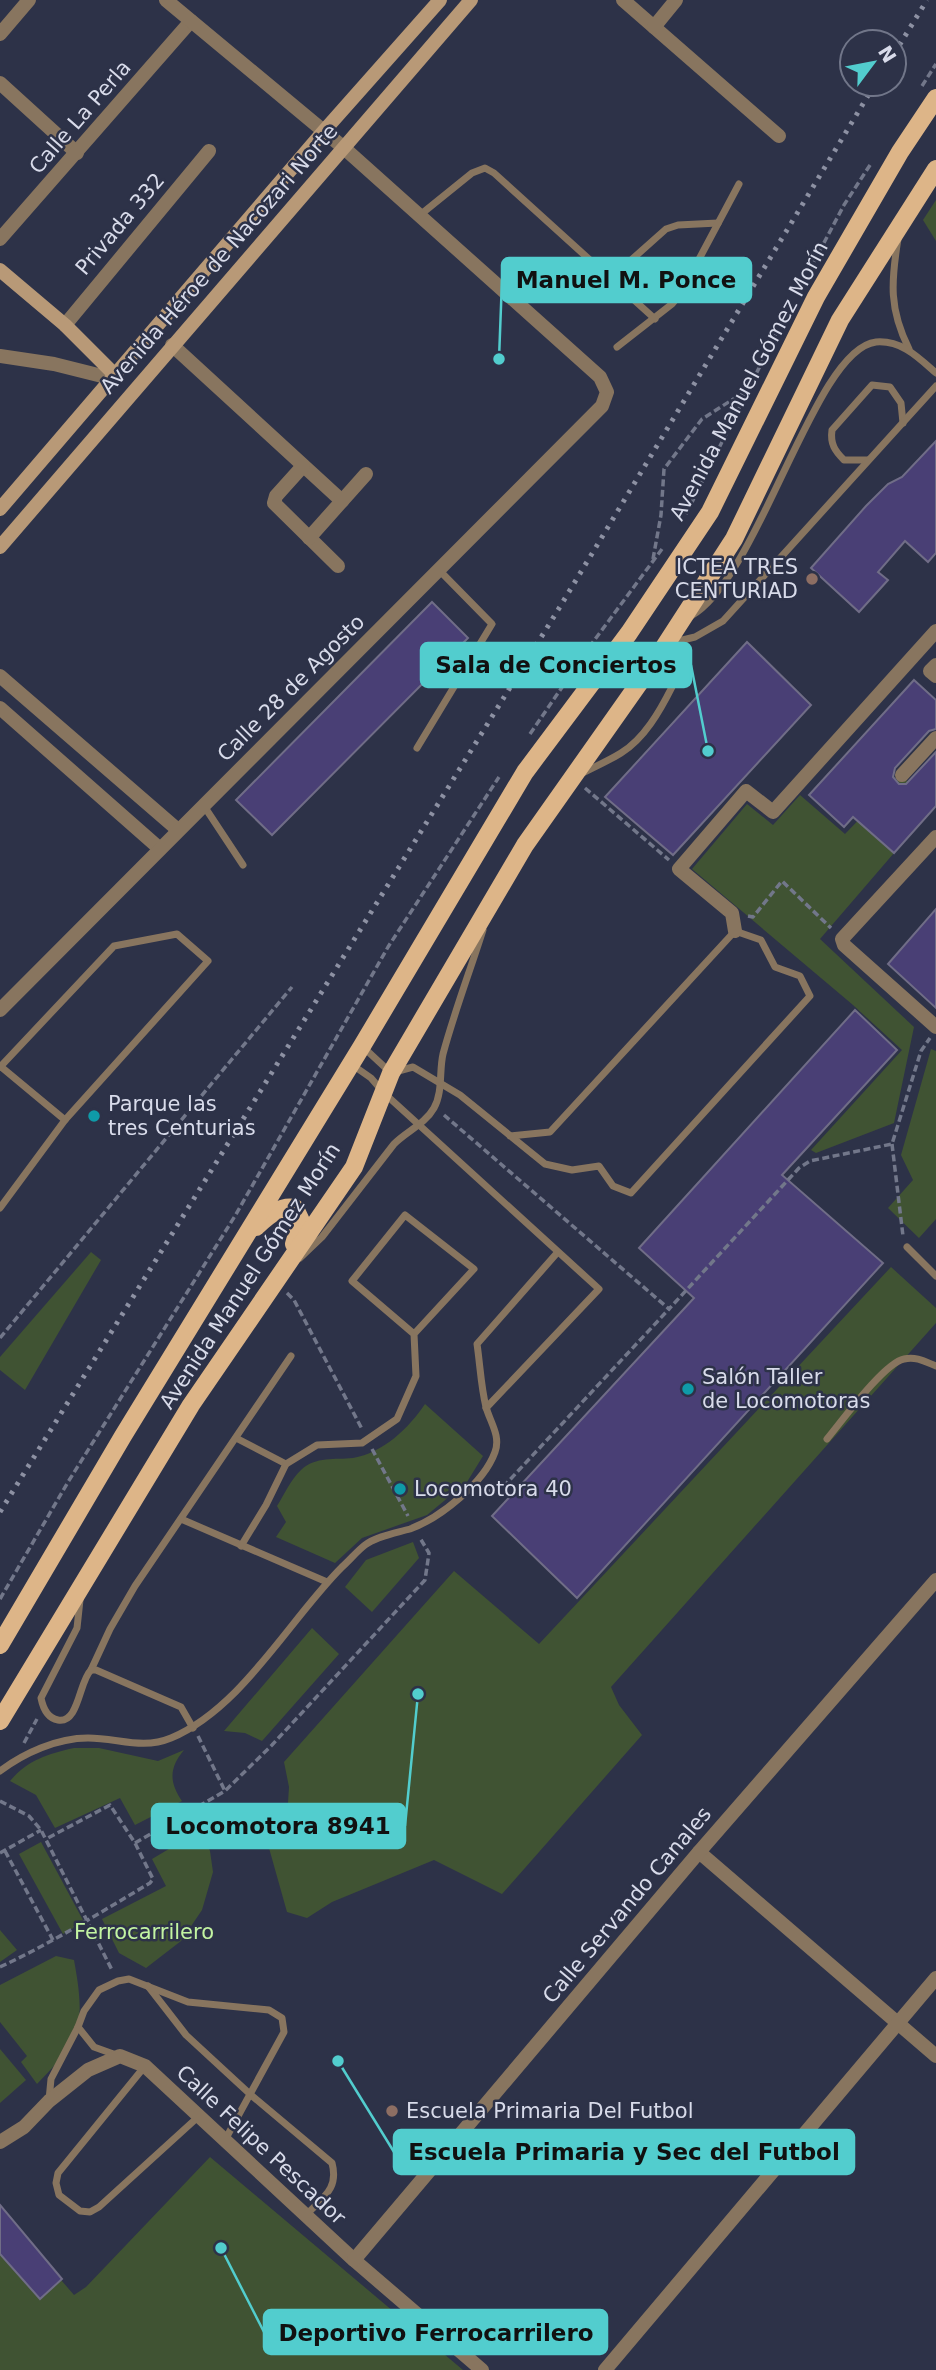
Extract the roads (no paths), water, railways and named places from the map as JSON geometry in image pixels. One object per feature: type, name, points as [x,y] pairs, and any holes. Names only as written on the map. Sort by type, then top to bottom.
[{"type":"main road","name":"Avenida Héroe de Nacozari Norte","points":[[0,509],[112,376],[440,0]]},
{"type":"main road","name":"Avenida Héroe de Nacozari Norte","points":[[0,547],[471,0]]},
{"type":"main road","name":"Avenida Manuel Gómez Morín","points":[[0,1645],[525,772],[629,633],[710,512],[817,297],[900,152],[936,97]]},
{"type":"main road","name":"Avenida Manuel Gómez Morín","points":[[0,1721],[191,1405],[354,1167],[391,1073],[525,845],[663,650],[734,540],[841,320],[936,169]]},
{"type":"main road","points":[[0,270],[65,325],[112,376]]},
{"type":"main road","points":[[244,1237],[272,1213],[283,1208],[295,1208],[299,1213],[301,1221],[295,1242],[275,1281]]},
{"type":"street","points":[[0,34],[29,0]]},
{"type":"street","points":[[166,0],[344,148],[419,215]]},
{"type":"street","points":[[623,0],[779,136]]},
{"type":"street","points":[[654,27],[676,0]]},
{"type":"street","name":"Calle La Perla","points":[[0,239],[191,22]]},
{"type":"street","points":[[0,83],[77,153]]},
{"type":"street","name":"Privada 332","points":[[65,325],[209,151]]},
{"type":"street","name":"Calle 28 de Agosto","points":[[0,1010],[602,406],[607,392],[600,377],[419,215]]},
{"type":"street","points":[[172,345],[342,501]]},
{"type":"street","points":[[0,356],[112,376]]},
{"type":"street","points":[[303,466],[276,496],[274,503],[338,566]]},
{"type":"street","points":[[309,538],[366,474]]},
{"type":"street","points":[[736,931],[732,913],[679,869],[746,791],[773,812],[936,631]]},
{"type":"street","points":[[936,664],[930,671],[936,676]]},
{"type":"street","points":[[0,676],[178,830]]},
{"type":"street","points":[[0,708],[159,848]]},
{"type":"street","points":[[902,775],[936,738]]},
{"type":"street","points":[[936,837],[842,939],[844,945],[936,1027]]},
{"type":"street","name":"Calle Servando Canales","points":[[354,2260],[699,1852],[936,1580]]},
{"type":"street","points":[[699,1852],[936,2056]]},
{"type":"street","points":[[605,2370],[936,1978]]},
{"type":"street","points":[[0,2142],[24,2127],[49,2101],[88,2070],[120,2056]]},
{"type":"street","name":"Calle Felipe Pescador","points":[[120,2056],[145,2066],[354,2260],[482,2370]]},
{"type":"lane","points":[[419,215],[472,173],[485,168],[494,173],[655,318]]},
{"type":"lane","points":[[617,347],[672,304],[681,293],[739,184]]},
{"type":"lane","points":[[611,278],[666,229],[678,225],[718,223]]},
{"type":"lane","points":[[901,223],[892,278],[893,303],[898,326],[910,350]]},
{"type":"lane","points":[[678,624],[698,612],[723,585],[751,537],[810,419],[844,363],[858,349],[875,342],[892,343],[910,350],[936,373]]},
{"type":"lane","points":[[869,460],[844,460],[830,439],[832,430],[873,385],[890,387],[901,403],[903,422]]},
{"type":"lane","points":[[574,778],[620,754],[660,711],[672,687],[663,650],[695,637],[723,621],[936,386]]},
{"type":"lane","points":[[417,748],[492,624],[439,569]]},
{"type":"lane","points":[[204,805],[243,865]]},
{"type":"lane","points":[[275,1281],[322,1237],[394,1144],[420,1125],[435,1107],[442,1057],[490,906]]},
{"type":"lane","points":[[362,1046],[391,1073],[413,1068],[460,1095],[510,1136],[545,1164],[572,1170],[599,1166],[613,1186],[631,1193],[810,996],[800,976],[775,967],[761,940],[736,931],[550,1132],[510,1136]]},
{"type":"lane","points":[[0,1208],[65,1120],[208,961],[177,934],[114,946],[0,1066],[65,1120]]},
{"type":"lane","points":[[350,1063],[371,1078],[384,1093],[599,1289],[486,1408]]},
{"type":"lane","points":[[241,1546],[266,1505],[286,1464],[317,1445],[362,1443],[397,1419],[416,1376],[414,1334],[474,1269],[405,1215],[352,1281],[414,1334]]},
{"type":"lane","points":[[907,1247],[936,1276]]},
{"type":"lane","points":[[0,1771],[15,1760],[53,1744],[88,1738],[135,1745],[156,1744],[193,1728],[213,1714],[241,1685],[327,1582],[367,1543],[414,1527],[441,1511],[478,1481],[496,1451],[495,1428],[486,1408],[477,1344],[557,1253]]},
{"type":"lane","points":[[81,1586],[77,1628],[41,1698],[48,1715],[57,1720],[72,1715],[86,1675],[135,1587],[291,1356]]},
{"type":"lane","points":[[827,1438],[885,1370],[902,1359],[920,1359],[936,1366]]},
{"type":"lane","points":[[236,1438],[286,1464]]},
{"type":"lane","points":[[181,1519],[327,1582]]},
{"type":"lane","points":[[91,1670],[181,1707],[193,1728]]},
{"type":"lane","points":[[49,2101],[51,2079],[84,2011],[99,1990],[118,1981],[129,1979],[188,2002],[269,2010],[282,2018],[284,2032],[225,2140]]},
{"type":"lane","points":[[147,1986],[186,2035],[251,2095],[332,2163],[335,2175],[333,2186],[306,2215]]},
{"type":"lane","points":[[78,2027],[94,2047],[120,2056]]},
{"type":"lane","points":[[145,2066],[58,2173],[56,2183],[59,2195],[80,2211],[90,2212],[99,2207],[198,2117]]},
{"type":"railway","points":[[908,31],[927,0]]},
{"type":"railway","points":[[0,1512],[558,610],[867,98]]},
{"type":"place","name":"Manuel M. Ponce","points":[[499,359]]},
{"type":"place","name":"ICTEA TRES CENTURIAD","points":[[812,579]]},
{"type":"place","name":"Sala de Conciertos","points":[[708,751]]},
{"type":"place","name":"Parque las tres Centurias","points":[[94,1116]]},
{"type":"place","name":"Salón Taller de Locomotoras","points":[[688,1389]]},
{"type":"place","name":"Locomotora 40","points":[[400,1489]]},
{"type":"place","name":"Locomotora 8941","points":[[418,1694]]},
{"type":"place","name":"Escuela Primaria y Sec del Futbol","points":[[338,2061]]},
{"type":"place","name":"Escuela Primaria Del Futbol","points":[[392,2111]]},
{"type":"place","name":"Deportivo Ferrocarrilero","points":[[221,2248]]},
{"type":"park label","name":"Ferrocarrilero","points":[[144,1932]]}]
